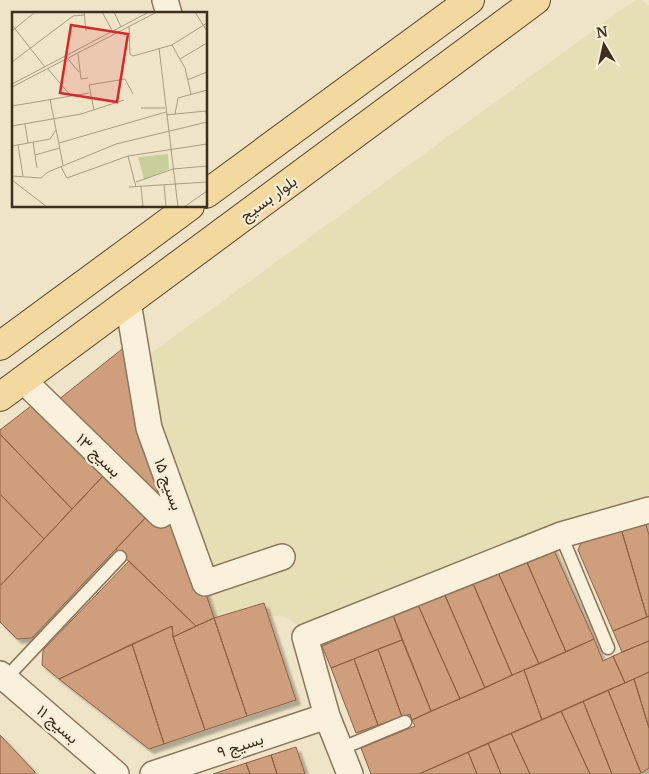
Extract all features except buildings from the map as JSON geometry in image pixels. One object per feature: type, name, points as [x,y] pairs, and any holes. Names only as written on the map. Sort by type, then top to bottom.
[{"type":"main road","points":[[215,187],[470,0]]},
{"type":"main road","name":"بلوار بسیج","points":[[0,396],[536,0]]},
{"type":"main road","points":[[215,187],[228,191],[234,200],[250,212]]},
{"type":"main road","points":[[0,346],[184,210],[186,217],[197,227],[201,237],[200,248]]},
{"type":"street","name":"بسیج ۱۵","points":[[128,302],[149,428],[205,583],[282,557]]},
{"type":"street","name":"بسیج ۱۳","points":[[22,380],[161,515],[176,504]]},
{"type":"street","points":[[350,774],[327,716],[305,637],[561,536],[649,510]]},
{"type":"street","name":"بسیج ۱۱","points":[[3,676],[116,774]]},
{"type":"street","name":"بسیج ۹","points":[[153,774],[327,716]]},
{"type":"lane","points":[[561,536],[608,648]]},
{"type":"lane","points":[[3,676],[120,557]]},
{"type":"lane","points":[[340,749],[405,722]]},
{"type":"shaded area","points":[[635,0],[643,0],[649,6],[649,495],[300,627],[284,616],[268,616],[264,603],[214,618],[206,594],[210,574],[157,428],[150,354]]}]
